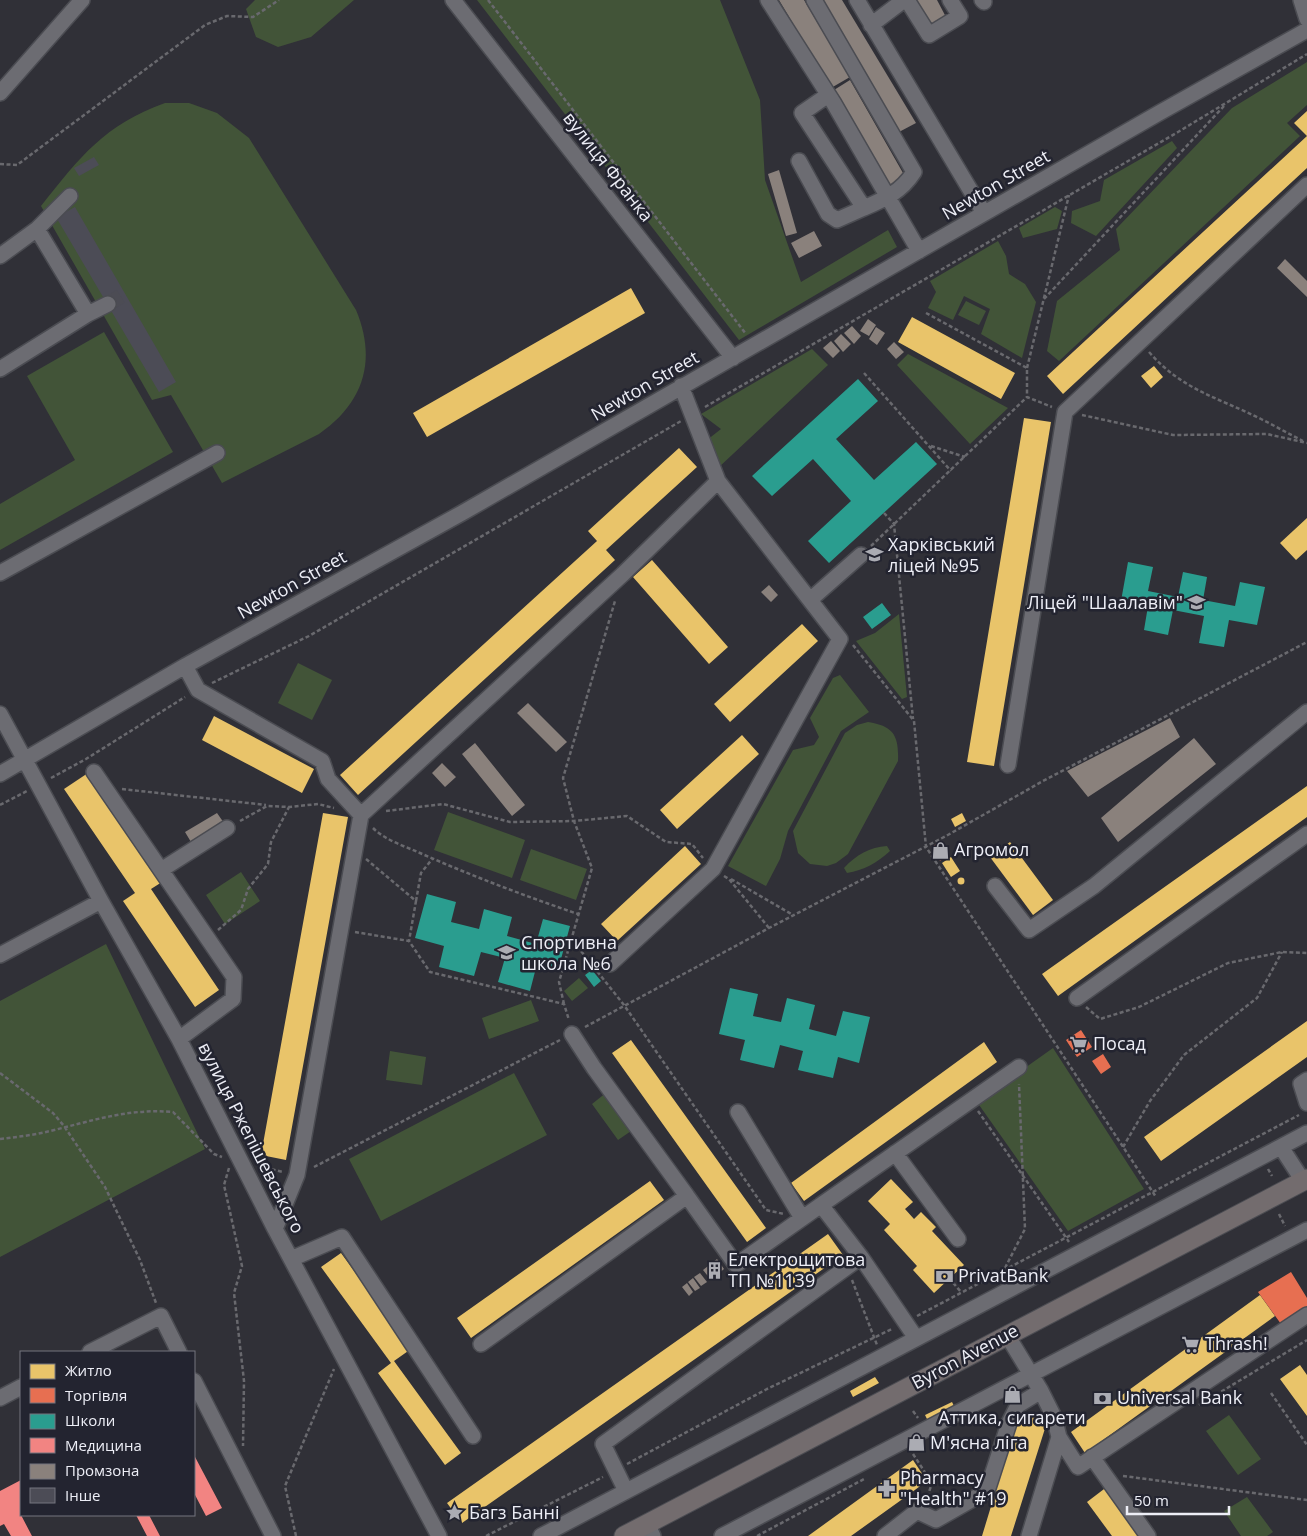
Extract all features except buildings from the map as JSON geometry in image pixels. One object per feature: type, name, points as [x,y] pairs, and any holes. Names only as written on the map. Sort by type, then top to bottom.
[{"type":"main road","name":"Byron Avenue","points":[[624,1536],[650,1530],[1007,1335],[1306,1183]]},
{"type":"street","points":[[0,93],[82,0]]},
{"type":"street","name":"вулиця Франка","points":[[453,0],[733,358]]},
{"type":"street","points":[[768,0],[828,95],[919,251]]},
{"type":"street","points":[[799,161],[828,214],[837,220],[888,198],[905,186],[914,172],[814,0]]},
{"type":"street","points":[[857,0],[984,213]]},
{"type":"street","points":[[871,24],[906,0],[929,35],[960,16],[950,0]]},
{"type":"street","points":[[1301,0],[1307,19]]},
{"type":"street","name":"Newton Street","points":[[0,774],[185,666],[462,513],[681,386],[1307,30]]},
{"type":"street","points":[[828,95],[802,113],[864,208]]},
{"type":"street","points":[[1008,765],[1064,412],[1307,185]]},
{"type":"street","points":[[0,256],[37,229],[70,196]]},
{"type":"street","points":[[37,229],[88,314]]},
{"type":"street","points":[[0,369],[88,314],[108,304]]},
{"type":"street","points":[[610,964],[713,869],[840,638],[718,481],[681,386]]},
{"type":"street","points":[[0,573],[218,452]]},
{"type":"street","points":[[275,1229],[297,1175],[361,815],[623,574],[718,481]]},
{"type":"street","points":[[810,600],[860,555]]},
{"type":"street","points":[[185,666],[198,690],[322,762],[328,779],[361,815]]},
{"type":"street","points":[[995,886],[1029,930],[1094,886],[1307,712]]},
{"type":"street","name":"вулиця Ржепішевського","points":[[0,714],[101,900],[180,1039],[275,1229],[439,1536]]},
{"type":"street","points":[[94,772],[161,870],[176,881],[212,934],[234,978],[233,999],[180,1039]]},
{"type":"street","points":[[161,870],[228,828]]},
{"type":"street","points":[[1077,998],[1307,834]]},
{"type":"street","points":[[0,955],[101,900]]},
{"type":"street","points":[[572,1034],[594,1068],[736,1265],[1019,1067]]},
{"type":"street","points":[[1307,1080],[1301,1084],[1307,1103]]},
{"type":"street","points":[[738,1112],[802,1218]]},
{"type":"street","points":[[541,1536],[1307,1133]]},
{"type":"street","points":[[1281,1147],[1306,1183]]},
{"type":"street","points":[[895,1153],[958,1239]]},
{"type":"street","points":[[481,1344],[687,1196]]},
{"type":"street","points":[[821,1205],[861,1257],[916,1338]]},
{"type":"street","points":[[722,1536],[1307,1230]]},
{"type":"street","points":[[292,1259],[342,1237],[473,1436]]},
{"type":"street","points":[[626,1492],[603,1444],[861,1257]]},
{"type":"street","points":[[1007,1335],[1041,1391],[1054,1417],[1059,1438],[1078,1467],[1307,1314]]},
{"type":"street","points":[[92,1351],[161,1316],[178,1351]]},
{"type":"street","points":[[195,1383],[273,1536]]},
{"type":"street","points":[[0,1398],[20,1388]]},
{"type":"street","points":[[885,1536],[917,1512],[936,1520],[987,1491],[1009,1422],[1018,1405],[1041,1391]]},
{"type":"street","points":[[1029,1536],[1059,1438]]},
{"type":"street","points":[[1092,1457],[1148,1536]]},
{"type":"path","points":[[0,164],[18,165],[206,25],[227,16],[253,17],[279,0]]},
{"type":"path","points":[[488,0],[755,345]]},
{"type":"path","points":[[1044,299],[1227,103]]},
{"type":"path","points":[[860,555],[951,471],[1027,397],[1027,368],[1069,195]]},
{"type":"path","points":[[926,313],[1027,368]]},
{"type":"path","points":[[1139,342],[1165,371],[1186,384],[1213,398],[1261,418],[1307,443]]},
{"type":"path","points":[[864,373],[951,471]]},
{"type":"path","points":[[1027,397],[1064,412],[1116,420],[1173,435],[1267,434],[1307,443]]},
{"type":"path","points":[[929,446],[965,457]]},
{"type":"path","points":[[884,513],[894,524],[926,846],[1163,1208]]},
{"type":"path","points":[[572,1034],[559,982],[573,941],[578,914],[592,868],[574,821],[563,778],[623,574]]},
{"type":"path","points":[[840,638],[844,644],[852,643],[914,721]]},
{"type":"path","points":[[242,1163],[297,1175],[572,1034],[1307,642]]},
{"type":"path","points":[[105,787],[268,806],[289,807],[318,804],[335,808]]},
{"type":"path","points":[[361,815],[443,804],[510,822],[574,821],[627,816],[666,842]]},
{"type":"path","points":[[228,828],[268,806]]},
{"type":"path","points":[[212,934],[241,910],[248,889],[268,864],[271,842],[289,807]]},
{"type":"path","points":[[361,815],[380,835],[532,898],[578,914]]},
{"type":"path","points":[[354,848],[416,901]]},
{"type":"path","points":[[409,942],[421,873],[433,858]]},
{"type":"path","points":[[729,879],[793,915]]},
{"type":"path","points":[[340,929],[409,942],[430,972],[564,1004]]},
{"type":"path","points":[[573,941],[624,1005],[766,1210],[802,1218]]},
{"type":"path","points":[[1123,1147],[1150,1101],[1184,1055],[1257,998],[1282,952]]},
{"type":"path","points":[[1077,998],[1100,1019],[1139,1007],[1228,963],[1282,952],[1307,953]]},
{"type":"path","points":[[1005,1268],[1025,1229],[1019,1067]]},
{"type":"path","points":[[0,1073],[53,1113],[64,1126],[105,1187],[140,1260],[161,1316]]},
{"type":"path","points":[[971,1100],[1077,1254]]},
{"type":"path","points":[[0,1139],[146,1110],[173,1112],[214,1154],[231,1160],[224,1185],[242,1266],[234,1293],[244,1381],[243,1448]]},
{"type":"path","points":[[1279,1214],[1286,1227]]},
{"type":"path","points":[[847,1267],[873,1339],[883,1355]]},
{"type":"path","points":[[949,1278],[961,1292]]},
{"type":"path","points":[[1191,1410],[1307,1340]]},
{"type":"path","points":[[296,1536],[286,1486],[336,1363]]},
{"type":"path","points":[[1271,1393],[1307,1445]]},
{"type":"path","points":[[913,1454],[932,1483],[922,1514]]},
{"type":"path","points":[[1109,1481],[1117,1475],[1307,1500]]},
{"type":"green space","points":[[255,0],[354,0],[311,37],[278,47],[256,37],[246,9]]},
{"type":"green space","points":[[477,0],[720,0],[760,100],[765,180],[801,282],[888,230],[897,247],[739,340]]},
{"type":"green space","points":[[1307,62],[1307,105],[1287,123],[1300,136],[1059,361],[1047,351],[1057,301],[1120,250],[1116,229],[1232,108]]},
{"type":"green space","points":[[165,103],[189,103],[217,113],[249,138],[356,310],[365,346],[365,363],[362,379],[356,394],[347,409],[334,422],[319,434],[222,483],[171,395],[152,400],[41,206],[68,172],[109,132],[125,121]]},
{"type":"green space","points":[[1172,141],[1177,148],[1096,236],[1071,223],[1072,211],[1100,201],[1104,180]]},
{"type":"green space","points":[[1055,207],[1062,211],[1057,229],[1023,238],[1019,228]]},
{"type":"green space","points":[[998,241],[1006,256],[1009,274],[1025,284],[1036,302],[1022,358],[981,334],[990,309],[964,296],[953,320],[928,308],[936,292],[930,281]]},
{"type":"green space","points":[[966,301],[986,311],[979,325],[958,315]]},
{"type":"green space","points":[[104,332],[173,452],[0,550],[0,504],[75,460],[27,376]]},
{"type":"green space","points":[[812,349],[828,365],[718,468],[707,440],[721,429],[701,414]]},
{"type":"green space","points":[[908,354],[1008,408],[970,444],[897,365]]},
{"type":"green space","points":[[899,614],[907,697],[902,699],[856,641],[875,633]]},
{"type":"green space","points":[[298,663],[332,680],[312,720],[278,703]]},
{"type":"green space","points":[[840,675],[869,712],[841,731],[788,831],[780,859],[766,886],[728,866],[793,750],[814,745],[819,737],[810,718],[833,678]]},
{"type":"green space","points":[[868,722],[884,726],[893,734],[896,739],[898,761],[848,854],[836,863],[827,866],[810,864],[798,853],[793,831],[845,733],[857,725]]},
{"type":"green space","points":[[448,812],[525,840],[512,878],[434,850]]},
{"type":"green space","points":[[887,846],[890,851],[870,865],[847,873],[844,868],[853,859],[864,853],[875,848]]},
{"type":"green space","points":[[531,849],[587,869],[576,900],[520,880]]},
{"type":"green space","points":[[241,872],[260,901],[225,924],[206,895]]},
{"type":"green space","points":[[106,944],[205,1149],[0,1257],[0,1001]]},
{"type":"green space","points":[[579,978],[588,988],[572,1001],[564,991]]},
{"type":"green space","points":[[531,1000],[539,1021],[489,1039],[482,1018]]},
{"type":"green space","points":[[1053,1048],[1144,1189],[1068,1231],[977,1102]]},
{"type":"green space","points":[[390,1051],[426,1057],[422,1085],[386,1080]]},
{"type":"green space","points":[[514,1073],[547,1135],[381,1221],[349,1159]]},
{"type":"green space","points":[[607,1092],[634,1129],[618,1140],[592,1104]]},
{"type":"green space","points":[[1229,1415],[1261,1459],[1238,1475],[1206,1431]]},
{"type":"green space","points":[[1247,1497],[1273,1532],[1267,1536],[1241,1536],[1224,1511]]},
{"type":"tunnel","points":[[108,304],[124,294]]},
{"type":"place","name":"Харківський ліцей №95","points":[[874,555]]},
{"type":"place","name":"Ліцей \"Шаалавім\"","points":[[1197,603]]},
{"type":"place","name":"Агромол","points":[[940,850]]},
{"type":"place","name":"Спортивна школа №6","points":[[507,953]]},
{"type":"place","name":"Посад","points":[[1079,1044]]},
{"type":"place","name":"Електрощитова ТП №1139","points":[[714,1270]]},
{"type":"place","name":"PrivatBank","points":[[944,1276]]},
{"type":"place","name":"Thrash!","points":[[1191,1344]]},
{"type":"place","name":"Аттика, сигарети","points":[[1012,1395]]},
{"type":"place","name":"Universal Bank","points":[[1103,1398]]},
{"type":"place","name":"М'ясна ліга","points":[[916,1443]]},
{"type":"place","name":"Pharmacy \"Health\" #19","points":[[886,1488]]},
{"type":"place","name":"Багз Банні","points":[[455,1513]]}]
